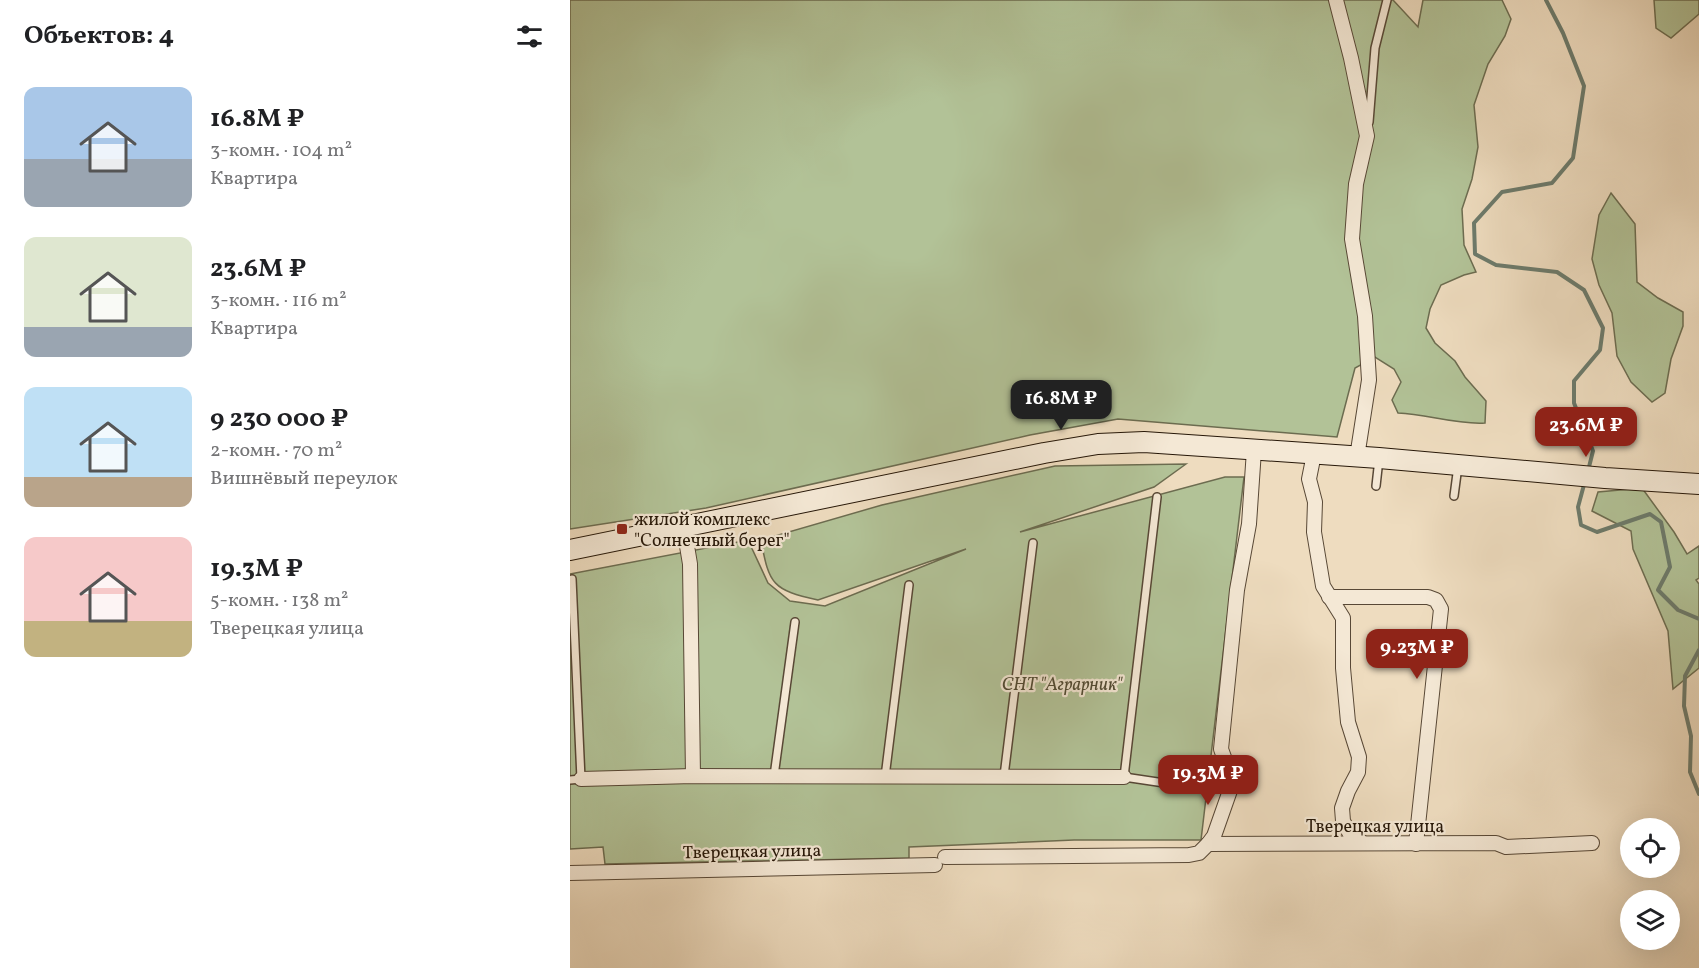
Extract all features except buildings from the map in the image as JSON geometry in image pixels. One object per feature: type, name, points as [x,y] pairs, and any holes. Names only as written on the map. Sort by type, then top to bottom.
[{"type":"main road","points":[[570,550],[1098,444],[1132,442],[1379,458],[1563,475],[1699,484]]},
{"type":"street","points":[[1336,0],[1367,136],[1356,184],[1352,239],[1365,316],[1368,380],[1357,457]]},
{"type":"street","points":[[1208,844],[1214,836],[1233,782],[1221,749],[1237,590],[1249,524],[1254,450]]},
{"type":"street","points":[[1314,454],[1309,479],[1315,502],[1313,522],[1323,586],[1343,618],[1343,668],[1348,722],[1359,757],[1358,772],[1342,808],[1343,821],[1351,836],[1363,843]]},
{"type":"street","points":[[684,528],[690,564],[693,776]]},
{"type":"street","points":[[1329,597],[1428,597],[1436,600],[1441,609],[1416,844]]},
{"type":"street","points":[[576,780],[693,776],[1124,777]]},
{"type":"street","name":"Тверецкая улица","points":[[570,873],[1189,855],[1199,852],[1208,844],[1496,843],[1506,847],[1592,843]]},
{"type":"lane","points":[[1367,136],[1375,48],[1387,0]]},
{"type":"lane","points":[[1376,486],[1379,458]]},
{"type":"lane","points":[[1454,496],[1458,466]]},
{"type":"lane","points":[[1156,497],[1124,777],[1198,788]]},
{"type":"lane","points":[[1004,776],[1033,543]]},
{"type":"lane","points":[[572,579],[576,780]]},
{"type":"lane","points":[[885,777],[909,585]]},
{"type":"lane","points":[[774,776],[795,622]]},
{"type":"green space","points":[[570,0],[1393,0],[1418,27],[1423,0],[1502,0],[1511,19],[1505,36],[1488,64],[1474,105],[1478,147],[1472,179],[1462,209],[1464,245],[1476,272],[1441,285],[1430,309],[1426,328],[1435,343],[1455,361],[1465,377],[1486,401],[1485,423],[1398,413],[1392,400],[1401,382],[1394,369],[1375,357],[1355,368],[1337,437],[1118,419],[1030,435],[706,508],[570,529]]},
{"type":"green space","points":[[1654,0],[1699,0],[1699,14],[1671,38],[1656,28]]},
{"type":"green space","points":[[1611,193],[1635,224],[1637,282],[1658,298],[1683,312],[1683,326],[1671,359],[1665,393],[1652,402],[1631,382],[1617,356],[1612,313],[1599,285],[1592,259],[1599,215]]},
{"type":"green space","name":"СНТ \"Аграрник\"","points":[[1186,464],[1154,487],[1020,532],[1225,477],[1244,477],[1201,840],[1074,840],[909,847],[909,858],[605,864],[603,847],[570,849],[570,574],[748,540],[768,583],[790,601],[825,606],[966,549],[818,600],[791,593],[776,583],[767,567],[761,540],[882,505],[1055,466]]},
{"type":"green space","points":[[1642,488],[1687,554],[1699,546],[1699,578],[1696,580],[1699,584],[1699,668],[1673,689],[1668,631],[1633,549],[1631,531],[1592,511],[1598,492]]},
{"type":"waterway","points":[[1546,0],[1563,33],[1584,86],[1573,158],[1552,183],[1502,192],[1474,223],[1475,254],[1496,265],[1557,272],[1584,290],[1603,328],[1600,350],[1574,381],[1574,403],[1593,451],[1588,471]]},
{"type":"waterway","points":[[1585,481],[1578,507],[1581,525],[1597,532],[1650,514],[1661,522],[1670,567],[1658,590],[1678,610],[1699,619]]},
{"type":"waterway","points":[[1699,650],[1685,676],[1684,706],[1691,736],[1690,772],[1699,794]]},
{"type":"place","name":"жилой комплекс \"Солнечный берег\"","points":[[622,529]]}]
